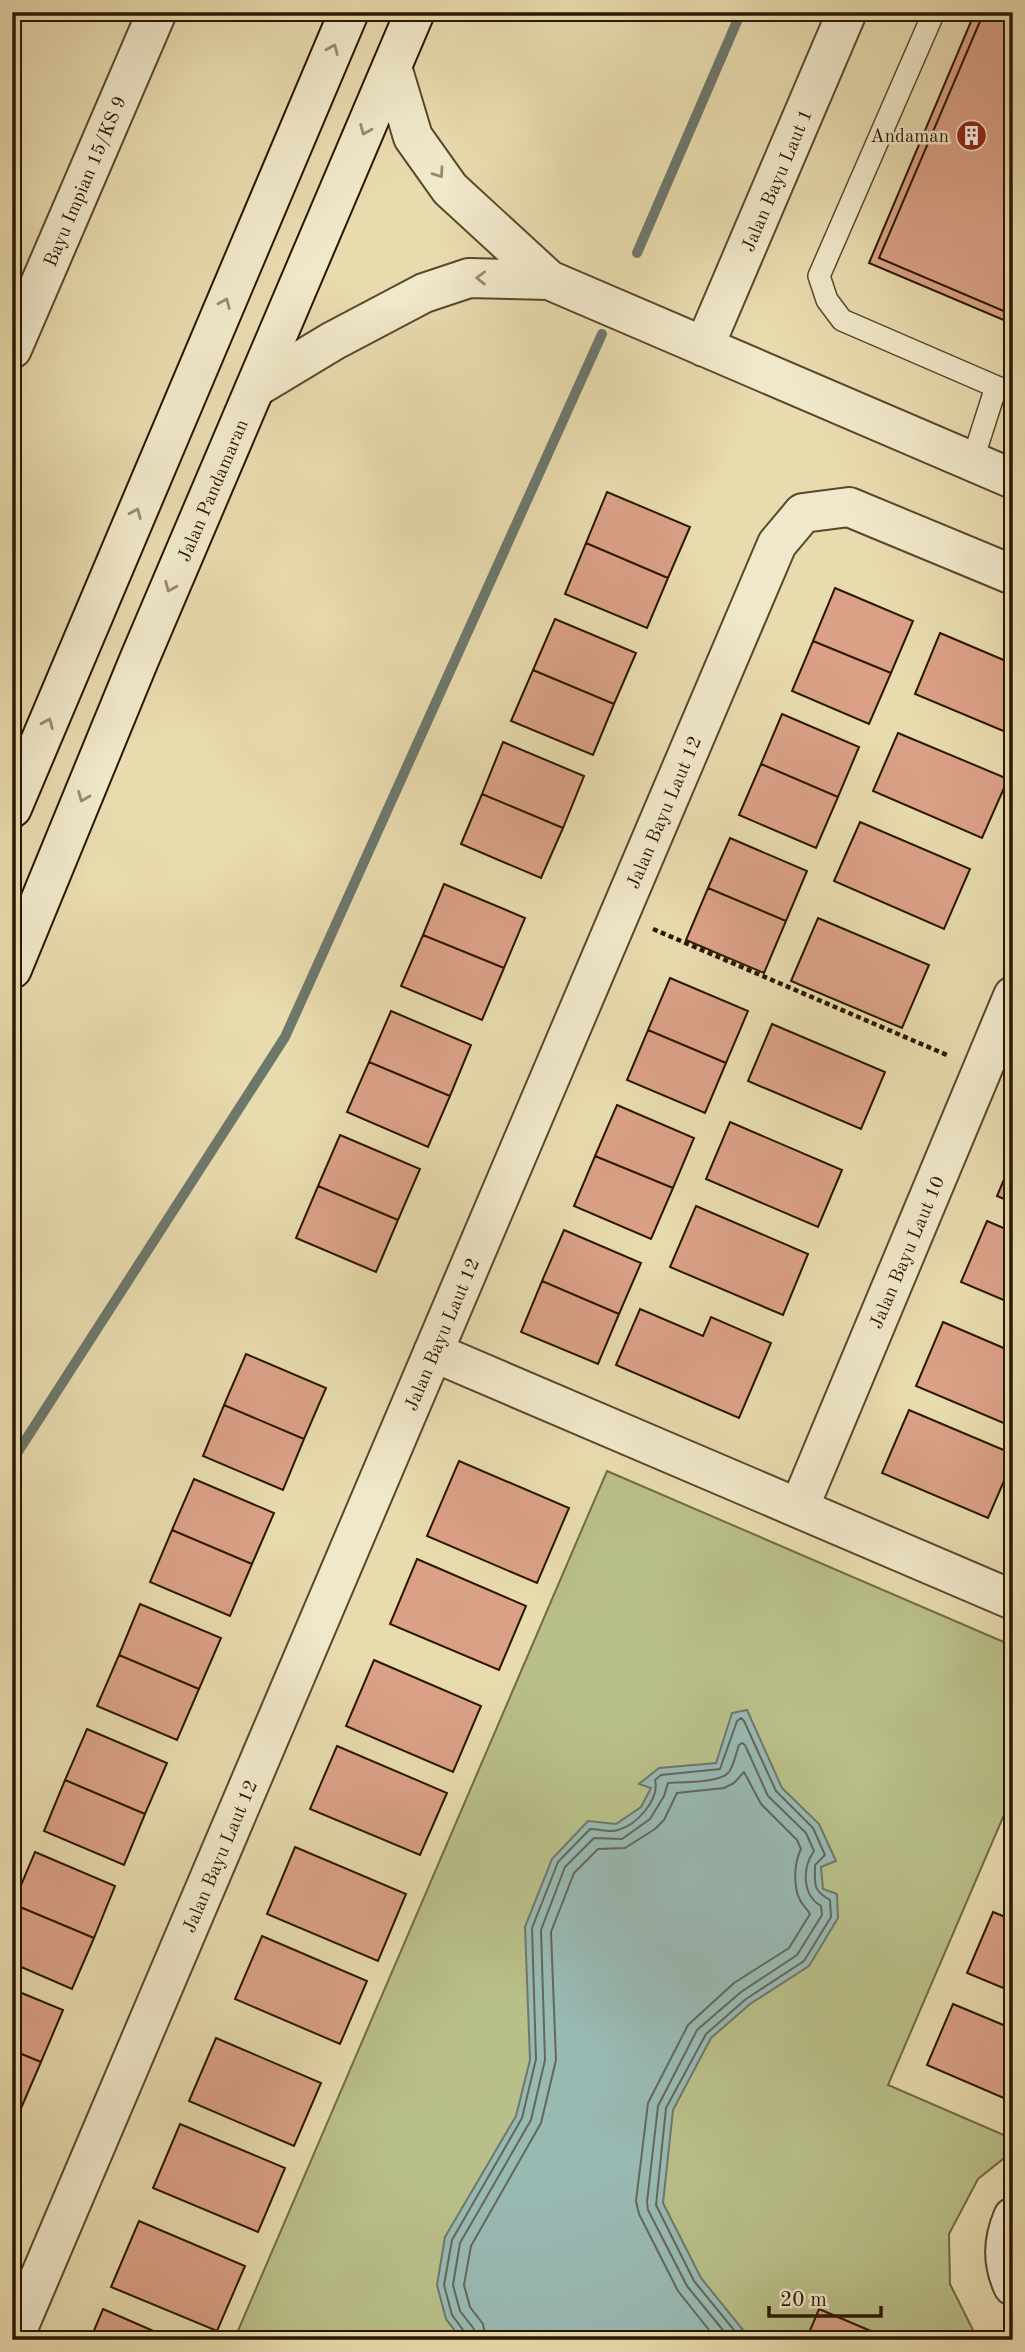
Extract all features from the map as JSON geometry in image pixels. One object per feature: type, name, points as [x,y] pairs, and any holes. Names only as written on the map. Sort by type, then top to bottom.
[{"type":"street","name":"Bayu Impian 15/KS 9","points":[[12,349],[157,12]]},
{"type":"street","points":[[12,808],[349,12]]},
{"type":"street","name":"Jalan Pandamaran","points":[[12,969],[139,660],[415,12]]},
{"type":"street","name":"Jalan Bayu Laut 1","points":[[705,347],[846,12]]},
{"type":"street","points":[[392,67],[413,137],[450,189],[549,280],[1013,479]]},
{"type":"street","points":[[255,388],[333,341],[424,293],[469,278],[549,280]]},
{"type":"street","name":"Jalan Bayu Laut 12","points":[[13,2340],[777,544],[803,513],[849,506],[999,569]]},
{"type":"street","name":"Jalan Bayu Laut 10","points":[[799,1508],[1013,996]]},
{"type":"street","points":[[433,1352],[1013,1600]]},
{"type":"street","points":[[1013,2217],[1006,2234],[1004,2259],[1013,2286]]},
{"type":"lane","points":[[934,12],[819,276],[827,300],[842,320],[1004,391],[972,462]]},
{"type":"path","points":[[619,915],[982,1069]]},
{"type":"green space","points":[[607,1471],[1013,1646],[1013,1794],[888,2085],[1013,2139],[1013,2151],[978,2179],[949,2234],[950,2284],[975,2334],[973,2340],[234,2340]]},
{"type":"water","points":[[747,1710],[782,1788],[819,1824],[836,1861],[821,1867],[823,1889],[837,1894],[838,1918],[809,1966],[750,2004],[711,2038],[673,2110],[663,2203],[701,2278],[743,2330],[766,2340],[544,2340],[538,2337],[536,2340],[462,2340],[446,2319],[437,2285],[445,2237],[516,2116],[530,2060],[525,1927],[552,1859],[588,1821],[616,1824],[641,1807],[651,1788],[639,1784],[659,1768],[716,1763],[732,1713]]},
{"type":"building","name":"Andaman","points":[[975,12],[1013,12],[1013,324],[869,263]]},
{"type":"building","name":"Andaman","points":[[984,12],[1013,12],[1013,315],[879,258]]},
{"type":"building","points":[[607,492],[690,527],[668,578],[586,543]]},
{"type":"building","points":[[586,543],[668,578],[647,628],[565,594]]},
{"type":"building","points":[[835,588],[913,621],[891,673],[813,641]]},
{"type":"building","points":[[555,619],[636,653],[614,704],[533,670]]},
{"type":"building","points":[[940,633],[1013,664],[1013,735],[915,694]]},
{"type":"building","points":[[813,641],[891,673],[869,724],[792,691]]},
{"type":"building","points":[[533,670],[614,704],[593,755],[511,721]]},
{"type":"building","points":[[782,714],[859,747],[838,797],[761,764]]},
{"type":"building","points":[[898,733],[1008,779],[982,838],[873,791]]},
{"type":"building","points":[[503,742],[584,776],[563,828],[482,794]]},
{"type":"building","points":[[761,764],[838,797],[816,848],[739,815]]},
{"type":"building","points":[[482,794],[563,828],[541,878],[461,844]]},
{"type":"building","points":[[860,822],[970,869],[944,929],[834,881]]},
{"type":"building","points":[[730,838],[807,871],[786,921],[708,888]]},
{"type":"building","points":[[444,884],[525,918],[504,968],[423,935]]},
{"type":"building","points":[[708,888],[786,921],[764,973],[686,940]]},
{"type":"building","points":[[818,918],[929,965],[902,1028],[791,981]]},
{"type":"building","points":[[423,935],[504,968],[482,1020],[401,986]]},
{"type":"building","points":[[670,978],[748,1011],[726,1063],[648,1030]]},
{"type":"building","points":[[391,1011],[471,1045],[450,1096],[369,1062]]},
{"type":"building","points":[[772,1024],[885,1072],[861,1129],[748,1081]]},
{"type":"building","points":[[648,1030],[726,1063],[705,1113],[627,1080]]},
{"type":"building","points":[[369,1062],[450,1096],[428,1147],[347,1112]]},
{"type":"building","points":[[617,1105],[694,1138],[673,1188],[595,1156]]},
{"type":"building","points":[[730,1122],[842,1170],[818,1227],[706,1179]]},
{"type":"building","points":[[340,1135],[420,1169],[398,1220],[318,1186]]},
{"type":"building","points":[[595,1156],[673,1188],[651,1239],[574,1206]]},
{"type":"building","points":[[1013,1158],[1013,1203],[997,1196]]},
{"type":"building","points":[[318,1186],[398,1220],[376,1272],[296,1238]]},
{"type":"building","points":[[696,1206],[808,1254],[783,1315],[670,1267]]},
{"type":"building","points":[[987,1221],[1013,1232],[1013,1304],[961,1282]]},
{"type":"building","points":[[564,1230],[641,1263],[619,1314],[542,1281]]},
{"type":"building","points":[[542,1281],[619,1314],[598,1364],[521,1332]]},
{"type":"building","points":[[640,1309],[703,1336],[711,1317],[771,1343],[739,1418],[616,1365]]},
{"type":"building","points":[[943,1322],[1013,1352],[1013,1427],[916,1386]]},
{"type":"building","points":[[246,1354],[326,1388],[304,1439],[224,1405]]},
{"type":"building","points":[[224,1405],[304,1439],[283,1490],[203,1456]]},
{"type":"building","points":[[909,1410],[1013,1454],[1013,1460],[988,1518],[882,1473]]},
{"type":"building","points":[[459,1461],[569,1508],[537,1583],[427,1536]]},
{"type":"building","points":[[194,1479],[274,1513],[252,1564],[172,1530]]},
{"type":"building","points":[[172,1530],[252,1564],[230,1616],[150,1582]]},
{"type":"building","points":[[417,1559],[526,1606],[499,1670],[390,1624]]},
{"type":"building","points":[[140,1604],[221,1638],[199,1689],[119,1655]]},
{"type":"building","points":[[119,1655],[199,1689],[177,1740],[97,1706]]},
{"type":"building","points":[[374,1660],[481,1706],[453,1772],[346,1726]]},
{"type":"building","points":[[87,1729],[167,1763],[145,1814],[65,1780]]},
{"type":"building","points":[[337,1746],[447,1793],[420,1855],[310,1809]]},
{"type":"building","points":[[65,1780],[145,1814],[124,1865],[44,1831]]},
{"type":"building","points":[[295,1847],[406,1894],[378,1961],[267,1914]]},
{"type":"building","points":[[35,1852],[115,1886],[94,1938],[13,1904]]},
{"type":"building","points":[[13,1904],[94,1938],[72,1989],[12,1963]]},
{"type":"building","points":[[993,1912],[1013,1920],[1013,1992],[967,1973]]},
{"type":"building","points":[[262,1936],[367,1981],[340,2044],[235,1999]]},
{"type":"building","points":[[12,1989],[63,2010],[41,2062],[12,2050]]},
{"type":"building","points":[[953,2004],[1013,2029],[1013,2102],[927,2065]]},
{"type":"building","points":[[216,2038],[321,2083],[294,2146],[189,2101]]},
{"type":"building","points":[[12,2050],[41,2062],[19,2113],[12,2110]]},
{"type":"building","points":[[180,2124],[285,2168],[258,2232],[153,2188]]},
{"type":"building","points":[[139,2221],[245,2266],[217,2331],[111,2287]]},
{"type":"building","points":[[103,2309],[174,2340],[90,2340]]},
{"type":"building","points":[[819,2309],[892,2340],[806,2340]]},
{"type":"waterway","points":[[637,253],[741,12]]},
{"type":"waterway","points":[[12,1461],[285,1037],[602,334]]},
{"type":"place","name":"Andaman","points":[[972,135]]}]
